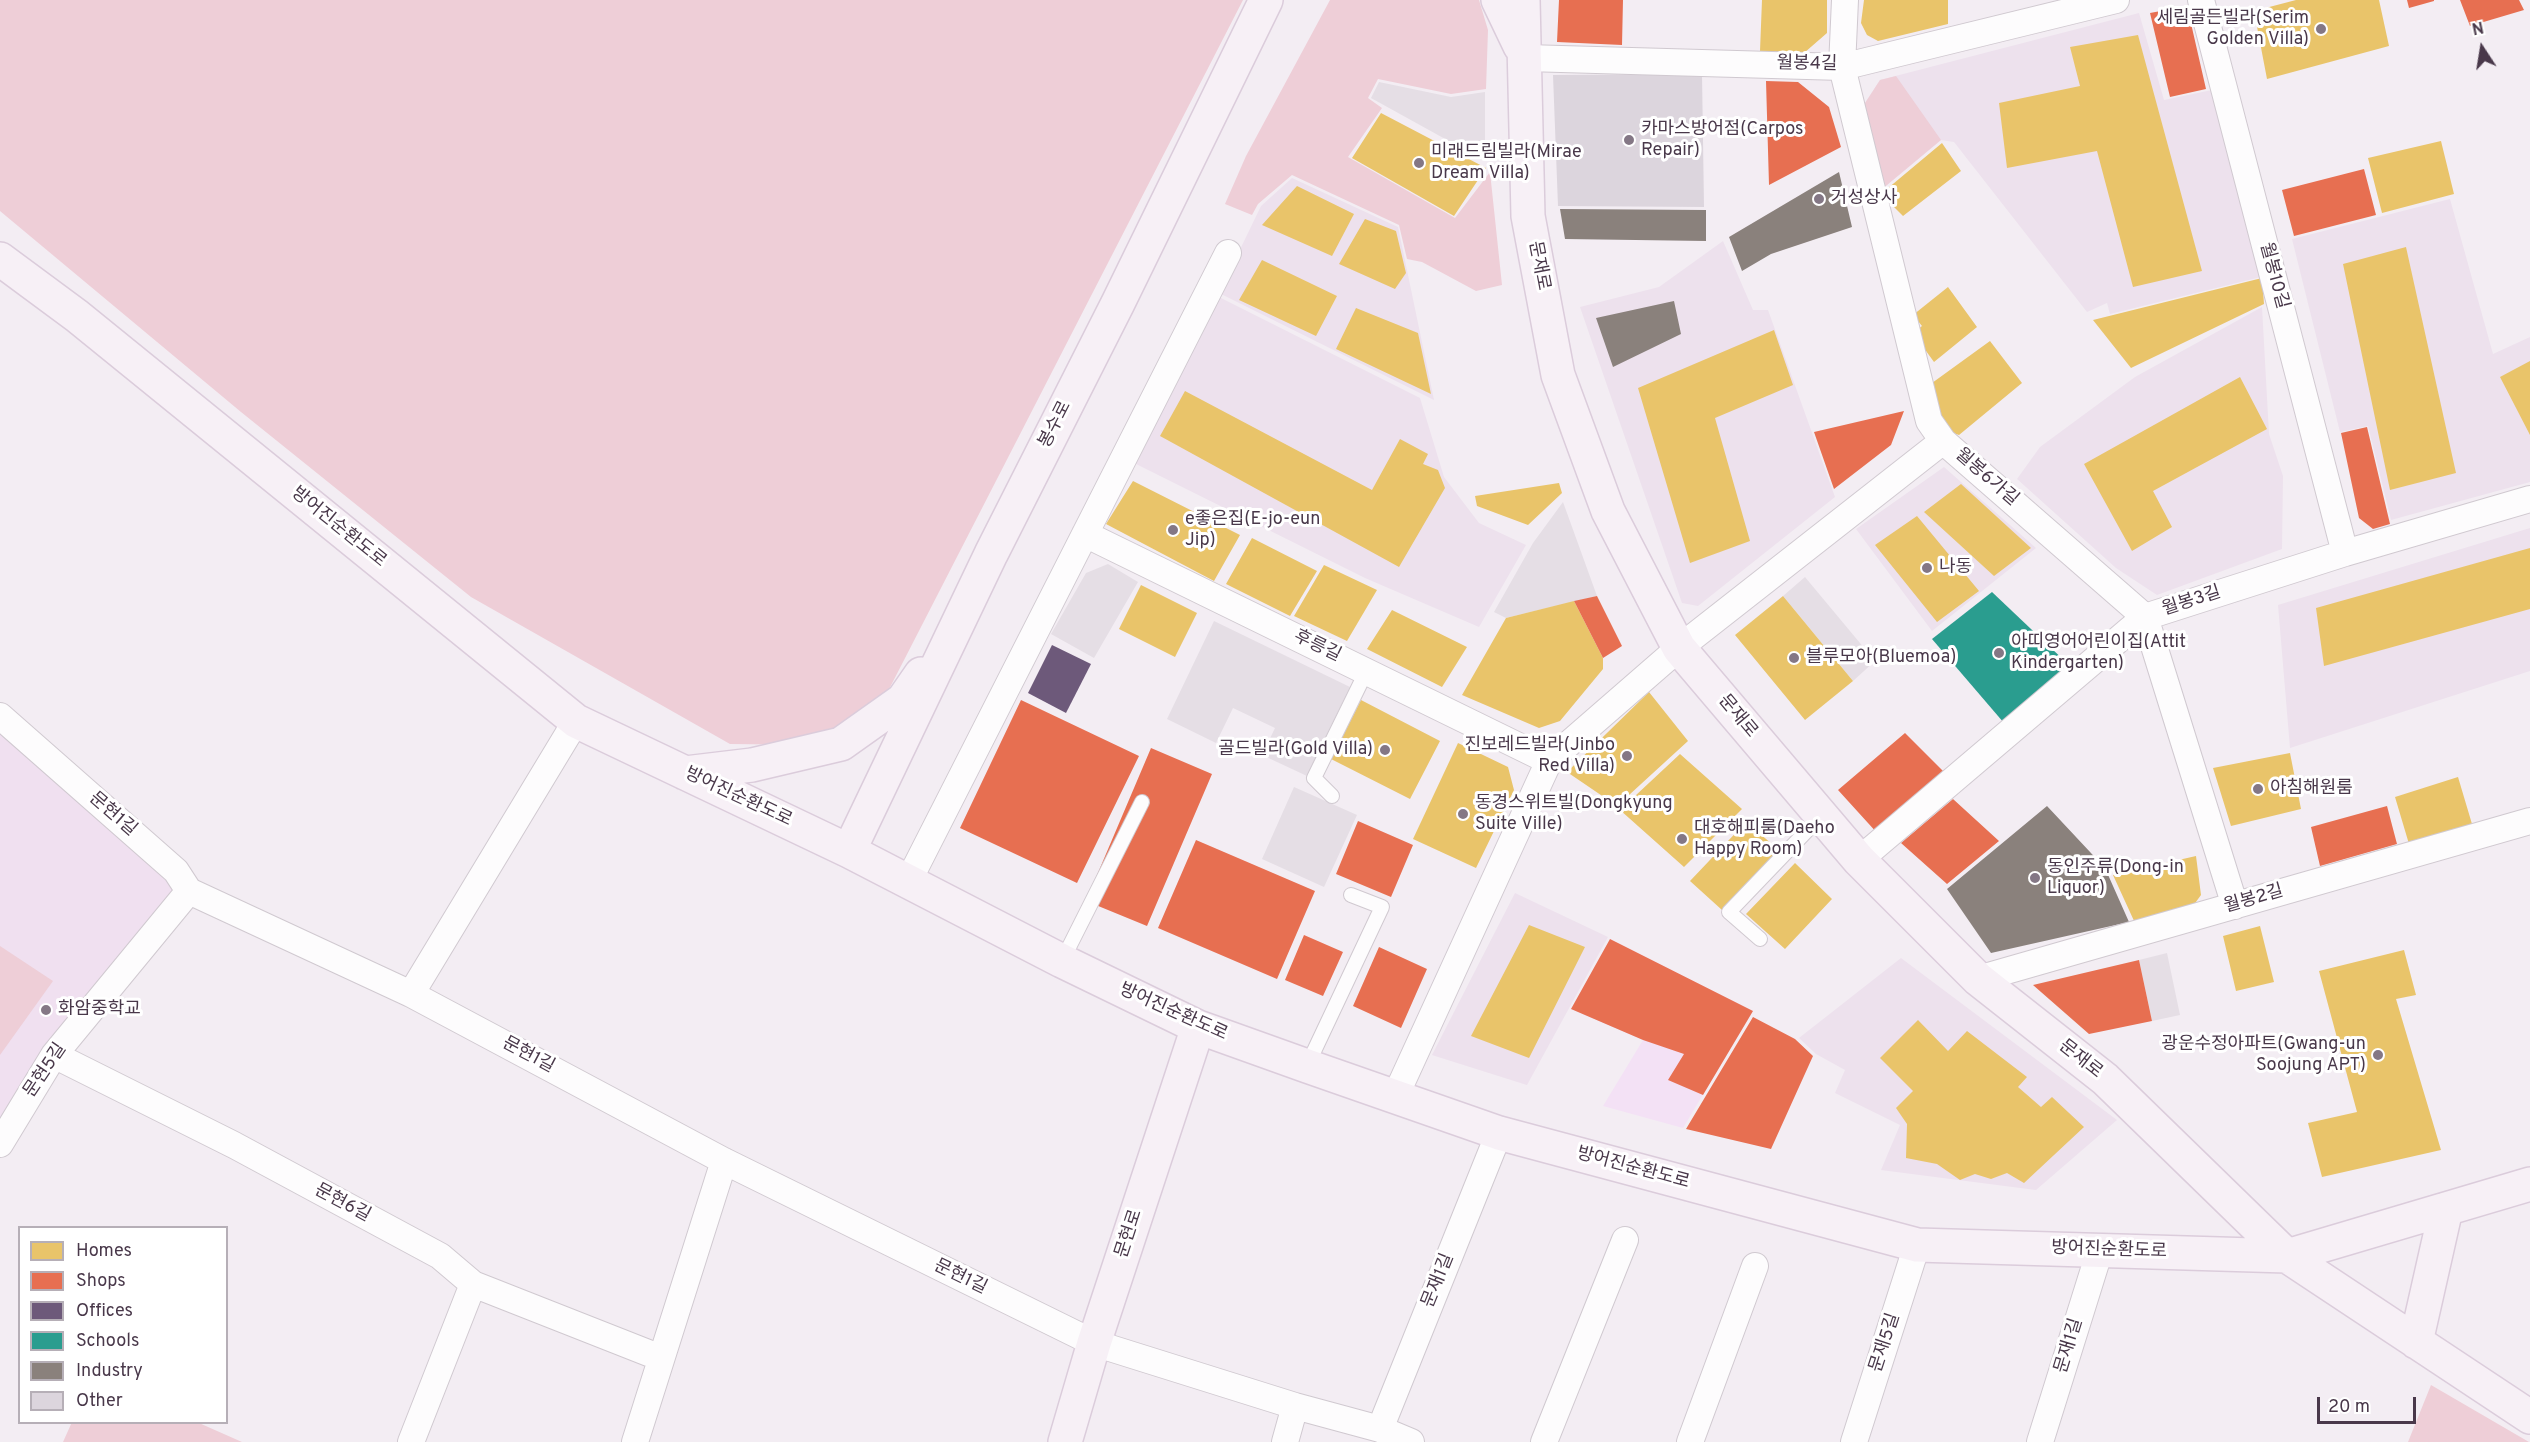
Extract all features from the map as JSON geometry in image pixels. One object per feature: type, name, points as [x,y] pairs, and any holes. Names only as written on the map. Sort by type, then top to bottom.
[{"type":"main road","name":"봉수로","points":[[849,851],[960,618],[1118,303],[1266,0]]},
{"type":"main road","points":[[1239,54],[1281,0]]},
{"type":"main road","points":[[1498,0],[1526,58]]},
{"type":"main road","name":"문재로","points":[[1523,0],[1528,216],[1558,375],[1608,511],[1679,648],[1859,860],[1978,979],[2104,1078],[2288,1256],[2530,1417]]},
{"type":"main road","name":"방어진순환도로","points":[[0,259],[77,316],[576,721],[849,851],[1062,962],[1198,1027],[1499,1133],[1917,1245],[2288,1256],[2530,1184]]},
{"type":"main road","points":[[685,773],[752,765],[841,744],[903,700],[960,618]]},
{"type":"main road","name":"문현로","points":[[1065,1442],[1094,1343],[1198,1027]]},
{"type":"main road","points":[[2416,1342],[2446,1209]]},
{"type":"street","name":"월봉6가길","points":[[1845,0],[1842,67],[1929,421],[1943,441],[2145,617]]},
{"type":"street","name":"월봉4길","points":[[1526,58],[1842,67],[2116,0]]},
{"type":"street","name":"월봉10길","points":[[2201,0],[2345,553]]},
{"type":"street","points":[[908,882],[1228,253]]},
{"type":"street","points":[[1395,1097],[1549,761],[1679,648],[1943,441]]},
{"type":"street","name":"월봉3길","points":[[1859,860],[2145,617],[2345,553],[2530,499]]},
{"type":"street","name":"후릉길","points":[[1085,534],[1549,761]]},
{"type":"street","points":[[2145,617],[2235,906]]},
{"type":"street","name":"문현1길","points":[[0,716],[176,871],[189,891],[411,994],[724,1161],[1094,1343]]},
{"type":"street","points":[[411,994],[576,721]]},
{"type":"street","name":"월봉2길","points":[[1978,979],[2530,821]]},
{"type":"street","name":"문현5길","points":[[0,1144],[54,1055],[189,891]]},
{"type":"street","name":"문현6길","points":[[54,1055],[234,1145],[440,1256],[473,1284],[661,1358]]},
{"type":"street","name":"문재1길","points":[[1380,1429],[1499,1133]]},
{"type":"street","points":[[635,1442],[724,1161]]},
{"type":"street","points":[[1544,1442],[1625,1240]]},
{"type":"street","name":"문재5길","points":[[1854,1442],[1917,1245]]},
{"type":"street","name":"문재1길","points":[[2040,1442],[2100,1250]]},
{"type":"street","points":[[1690,1442],[1755,1266]]},
{"type":"street","points":[[411,1442],[473,1284]]},
{"type":"street","points":[[1094,1343],[1295,1406],[1380,1429],[1411,1442]]},
{"type":"street","points":[[1285,1442],[1295,1406]]},
{"type":"lane","points":[[1332,796],[1314,778],[1366,672]]},
{"type":"lane","points":[[1062,962],[1142,802]]},
{"type":"lane","points":[[1760,939],[1729,912],[1821,816]]},
{"type":"lane","points":[[1306,1066],[1382,908],[1351,896]]},
{"type":"shaded area","points":[[0,0],[1243,0],[884,699],[818,745],[730,744],[471,597],[241,412],[0,211]]},
{"type":"shaded area","points":[[1330,0],[1479,0],[1488,30],[1486,89],[1451,94],[1378,79],[1368,98],[1382,108],[1348,157],[1455,218],[1490,172],[1502,285],[1476,291],[1422,262],[1407,259],[1399,225],[1292,175],[1258,204],[1252,215],[1225,204],[1246,156]]},
{"type":"shaded area","points":[[2139,13],[2164,100],[2212,90],[2261,277],[2110,314],[2107,303],[2087,312],[1954,142],[1941,140],[1881,190],[1865,103],[1880,80]]},
{"type":"shaded area","points":[[1896,76],[1941,140],[1881,190],[1863,114],[1865,103],[1880,80]]},
{"type":"shaded area","points":[[1379,82],[1451,97],[1485,92],[1485,161],[1371,98]]},
{"type":"shaded area","points":[[1292,178],[1398,227],[1434,400],[1219,293],[1261,206]]},
{"type":"shaded area","points":[[2450,199],[2493,354],[2530,337],[2530,482],[2391,520],[2368,426],[2340,432],[2292,239]]},
{"type":"shaded area","points":[[1723,241],[1753,310],[1768,310],[1835,497],[1698,606],[1682,603],[1580,307],[1659,287]]},
{"type":"shaded area","points":[[1219,297],[1420,398],[1444,477],[1479,523],[1526,545],[1479,627],[1365,578],[1130,461]]},
{"type":"shaded area","points":[[2262,307],[2269,434],[2283,476],[2282,549],[2157,595],[2116,568],[2017,479],[2040,447],[2135,377]]},
{"type":"shaded area","points":[[1944,467],[2036,548],[1932,631],[1856,529]]},
{"type":"shaded area","points":[[1563,502],[1597,596],[1506,618],[1494,612],[1533,543]]},
{"type":"shaded area","points":[[2530,528],[2530,671],[2290,748],[2278,605]]},
{"type":"shaded area","points":[[1108,564],[1138,582],[1094,658],[1051,634],[1086,573]]},
{"type":"shaded area","points":[[1805,577],[1875,661],[1853,681],[1783,596]]},
{"type":"shaded area","points":[[1214,621],[1350,687],[1307,776],[1262,755],[1275,728],[1233,708],[1216,743],[1167,719]]},
{"type":"shaded area","name":"화암중학교","points":[[0,723],[184,874],[0,1146]]},
{"type":"shaded area","points":[[1294,787],[1357,815],[1324,887],[1262,859]]},
{"type":"shaded area","points":[[1515,893],[1608,937],[1527,1085],[1432,1055]]},
{"type":"shaded area","points":[[1610,939],[1753,1011],[1683,1128],[1603,1106],[1643,1040],[1571,1009]]},
{"type":"shaded area","points":[[0,946],[53,981],[0,1055]]},
{"type":"shaded area","points":[[2167,953],[2180,1015],[2152,1021],[2139,960]]},
{"type":"shaded area","points":[[1901,958],[2117,1120],[2036,1190],[1881,1170],[1900,1125],[1835,1093],[1845,1070],[1816,1054],[1799,1038]]},
{"type":"shaded area","points":[[2431,1385],[2529,1442],[2408,1442]]},
{"type":"shaded area","points":[[71,1424],[201,1424],[242,1442],[63,1442]]},
{"type":"building: Homes","points":[[1762,0],[1827,0],[1827,33],[1804,53],[1760,51]]},
{"type":"building: Homes","points":[[1864,0],[1948,0],[1948,24],[1878,41],[1867,35],[1861,23]]},
{"type":"building: Homes","name":"세림골든빌라(Serim Golden Villa)","points":[[2296,0],[2379,0],[2389,46],[2267,79],[2254,11]]},
{"type":"building: Homes","points":[[2138,35],[2202,271],[2133,287],[2097,151],[2007,168],[1999,103],[2080,86],[2070,47]]},
{"type":"building: Homes","name":"미래드림빌라(Mirae Dream Villa)","points":[[1381,113],[1486,168],[1454,216],[1352,158]]},
{"type":"building: Homes","points":[[2441,141],[2454,194],[2382,213],[2368,158]]},
{"type":"building: Homes","points":[[1942,143],[1961,171],[1903,216],[1881,194]]},
{"type":"building: Homes","points":[[1297,186],[1354,214],[1332,256],[1262,225]]},
{"type":"building: Homes","points":[[1365,219],[1396,231],[1406,273],[1395,289],[1339,264]]},
{"type":"building: Homes","points":[[2406,247],[2456,473],[2390,490],[2343,264]]},
{"type":"building: Homes","points":[[1262,260],[1337,296],[1316,336],[1239,300]]},
{"type":"building: Homes","points":[[2262,278],[2264,304],[2131,368],[2093,320]]},
{"type":"building: Homes","points":[[1948,287],[1977,327],[1934,362],[1913,333],[1922,326],[1913,315]]},
{"type":"building: Homes","points":[[1356,308],[1418,333],[1431,394],[1336,349]]},
{"type":"building: Homes","points":[[1774,330],[1793,385],[1715,418],[1750,541],[1690,563],[1638,388]]},
{"type":"building: Homes","points":[[1990,341],[2022,383],[1959,435],[1948,431],[1940,419],[1932,383]]},
{"type":"building: Homes","points":[[2530,361],[2530,435],[2500,377]]},
{"type":"building: Homes","points":[[2240,377],[2267,429],[2153,491],[2172,527],[2132,551],[2084,464]]},
{"type":"building: Homes","points":[[1185,391],[1372,490],[1400,439],[1428,454],[1423,464],[1438,470],[1445,488],[1399,567],[1160,436]]},
{"type":"building: Homes","name":"e좋은집(E-jo-eun Jip)","points":[[1133,481],[1240,535],[1214,581],[1106,524]]},
{"type":"building: Homes","points":[[1559,483],[1562,493],[1528,525],[1477,506],[1475,496]]},
{"type":"building: Homes","points":[[1961,484],[2031,548],[1994,576],[1924,512]]},
{"type":"building: Homes","name":"나동","points":[[1917,516],[1979,591],[1937,622],[1875,545]]},
{"type":"building: Homes","points":[[1252,538],[1317,571],[1290,616],[1226,584]]},
{"type":"building: Homes","points":[[2530,548],[2530,609],[2324,666],[2316,608]]},
{"type":"building: Homes","points":[[1324,565],[1377,590],[1347,641],[1294,616]]},
{"type":"building: Homes","points":[[1141,585],[1197,613],[1175,657],[1119,629]]},
{"type":"building: Homes","name":"블루모아(Bluemoa)","points":[[1783,596],[1853,681],[1805,720],[1735,635]]},
{"type":"building: Homes","points":[[1574,601],[1603,658],[1603,669],[1560,721],[1539,728],[1462,695],[1506,618]]},
{"type":"building: Homes","points":[[1392,610],[1467,647],[1442,687],[1367,649]]},
{"type":"building: Homes","name":"진보레드빌라(Jinbo Red Villa)","points":[[1649,692],[1688,741],[1617,806],[1567,772]]},
{"type":"building: Homes","name":"골드빌라(Gold Villa)","points":[[1361,700],[1440,741],[1410,799],[1331,759]]},
{"type":"building: Homes","name":"동경스위트빌(Dongkyung Suite Ville)","points":[[1458,743],[1508,767],[1514,790],[1476,868],[1413,839]]},
{"type":"building: Homes","name":"아침해원룸","points":[[2290,753],[2301,809],[2231,826],[2213,768]]},
{"type":"building: Homes","name":"대호해피룸(Daeho Happy Room)","points":[[1680,754],[1742,809],[1684,867],[1620,810]]},
{"type":"building: Homes","points":[[2458,777],[2472,824],[2409,844],[2395,797]]},
{"type":"building: Homes","points":[[1746,822],[1779,850],[1722,910],[1690,881]]},
{"type":"building: Homes","points":[[2196,856],[2201,895],[2190,910],[2135,923],[2113,875]]},
{"type":"building: Homes","points":[[1795,863],[1832,899],[1785,949],[1746,914]]},
{"type":"building: Homes","points":[[1529,925],[1585,947],[1529,1058],[1471,1036]]},
{"type":"building: Homes","points":[[2260,926],[2274,982],[2236,991],[2223,936]]},
{"type":"building: Homes","name":"광운수정아파트(Gwang-un Soojung APT)","points":[[2404,950],[2416,995],[2396,999],[2441,1150],[2322,1177],[2308,1123],[2357,1112],[2319,971]]},
{"type":"building: Homes","points":[[1918,1020],[1948,1051],[1967,1031],[2027,1077],[2018,1087],[2041,1107],[2052,1097],[2084,1127],[2024,1183],[2007,1173],[1991,1179],[1975,1174],[1960,1180],[1937,1164],[1906,1158],[1907,1124],[1896,1108],[1913,1091],[1880,1058]]},
{"type":"building: Shops","points":[[1559,0],[1623,0],[1622,45],[1557,42]]},
{"type":"building: Shops","points":[[2407,0],[2434,0],[2434,1],[2409,8]]},
{"type":"building: Shops","points":[[2460,0],[2519,0],[2524,10],[2470,26]]},
{"type":"building: Shops","points":[[2166,10],[2190,19],[2206,89],[2170,97],[2150,13]]},
{"type":"building: Shops","points":[[1766,81],[1798,82],[1829,107],[1841,147],[1769,185]]},
{"type":"building: Shops","points":[[2364,169],[2376,215],[2294,236],[2282,190]]},
{"type":"building: Shops","points":[[1904,411],[1891,445],[1834,489],[1814,432]]},
{"type":"building: Shops","points":[[2367,427],[2390,524],[2373,529],[2359,518],[2341,433]]},
{"type":"building: Shops","points":[[1597,596],[1622,646],[1603,658],[1574,601]]},
{"type":"building: Shops","points":[[1021,700],[1139,756],[1077,883],[960,828]]},
{"type":"building: Shops","points":[[1905,733],[1947,775],[1878,834],[1838,790]]},
{"type":"building: Shops","points":[[1151,748],[1212,774],[1147,926],[1086,901]]},
{"type":"building: Shops","points":[[1953,799],[1999,841],[1947,884],[1901,843]]},
{"type":"building: Shops","points":[[2387,806],[2397,844],[2320,866],[2311,827]]},
{"type":"building: Shops","points":[[1358,821],[1413,845],[1391,897],[1336,874]]},
{"type":"building: Shops","points":[[1196,840],[1315,891],[1277,979],[1158,928]]},
{"type":"building: Shops","points":[[1304,935],[1343,952],[1323,996],[1285,980]]},
{"type":"building: Shops","points":[[1610,939],[1753,1011],[1703,1095],[1668,1080],[1684,1054],[1643,1040],[1571,1009]]},
{"type":"building: Shops","points":[[1379,947],[1427,969],[1401,1028],[1353,1006]]},
{"type":"building: Shops","points":[[2139,960],[2152,1021],[2089,1034],[2033,985]]},
{"type":"building: Shops","points":[[1753,1017],[1795,1039],[1813,1056],[1771,1149],[1686,1129]]},
{"type":"building: Offices","points":[[1052,645],[1091,664],[1066,713],[1028,693]]},
{"type":"building: Schools","name":"아띠영어어린이집(Attit Kindergarten)","points":[[1992,592],[2070,666],[2004,723],[1932,639]]},
{"type":"building: Industry","name":"거성상사","points":[[1839,172],[1852,227],[1771,254],[1742,271],[1729,237]]},
{"type":"building: Industry","points":[[1560,209],[1706,210],[1706,241],[1565,239]]},
{"type":"building: Industry","points":[[1674,301],[1681,334],[1613,367],[1596,318]]},
{"type":"building: Industry","name":"동인주류(Dong-in Liquor)","points":[[2047,806],[2105,868],[2129,922],[1991,953],[1947,889]]},
{"type":"building: Other","name":"카마스방어점(Carpos Repair)","points":[[1702,74],[1704,207],[1558,206],[1553,75]]},
{"type":"place","name":"세림골든빌라(Serim Golden Villa)","points":[[2321,29]]},
{"type":"place","name":"카마스방어점(Carpos Repair)","points":[[1629,140]]},
{"type":"place","name":"미래드림빌라(Mirae Dream Villa)","points":[[1419,163]]},
{"type":"place","name":"거성상사","points":[[1819,199]]},
{"type":"place","name":"e좋은집(E-jo-eun Jip)","points":[[1173,530]]},
{"type":"place","name":"나동","points":[[1927,568]]},
{"type":"place","name":"아띠영어어린이집(Attit Kindergarten)","points":[[1999,653]]},
{"type":"place","name":"블루모아(Bluemoa)","points":[[1794,658]]},
{"type":"place","name":"골드빌라(Gold Villa)","points":[[1385,750]]},
{"type":"place","name":"진보레드빌라(Jinbo Red Villa)","points":[[1627,756]]},
{"type":"place","name":"아침해원룸","points":[[2258,789]]},
{"type":"place","name":"동경스위트빌(Dongkyung Suite Ville)","points":[[1463,814]]},
{"type":"place","name":"대호해피룸(Daeho Happy Room)","points":[[1682,839]]},
{"type":"place","name":"동인주류(Dong-in Liquor)","points":[[2035,878]]},
{"type":"place","name":"화암중학교","points":[[46,1010]]},
{"type":"place","name":"광운수정아파트(Gwang-un Soojung APT)","points":[[2378,1055]]}]
